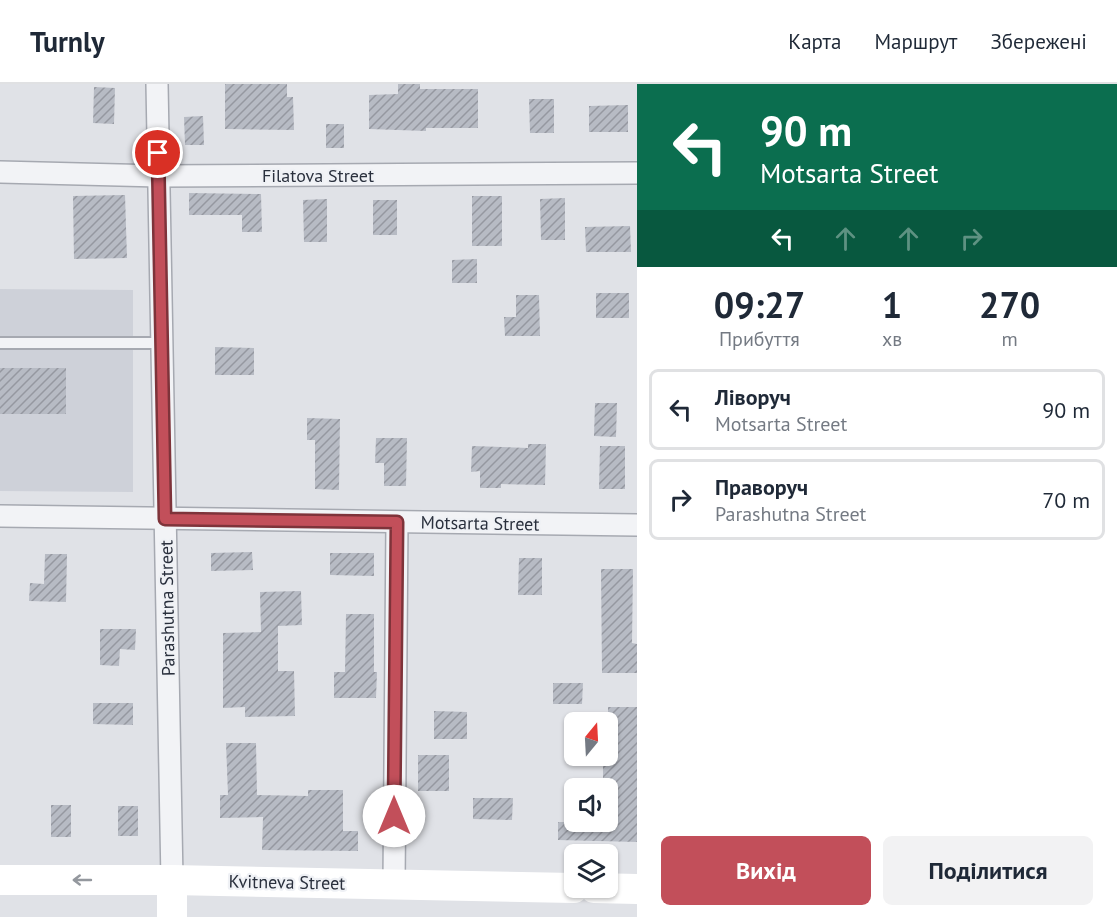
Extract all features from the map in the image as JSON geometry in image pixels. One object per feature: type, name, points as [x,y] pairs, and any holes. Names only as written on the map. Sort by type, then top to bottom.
[{"type":"main road","name":"Kvitneva Street","points":[[0,880],[172,880],[564,888]]},
{"type":"main road","name":"Parashutna Street","points":[[172,880],[172,917]]},
{"type":"main road","points":[[618,889],[637,889]]},
{"type":"street","name":"Parashutna Street","points":[[157,84],[172,880]]},
{"type":"street","name":"Filatova Street","points":[[0,172],[159,176],[637,172]]},
{"type":"street","name":"Motsarta Street","points":[[0,516],[637,525]]},
{"type":"street","points":[[394,884],[397,522]]},
{"type":"lane","points":[[0,343],[162,343]]},
{"type":"shaded area","points":[[0,289],[133,290],[133,492],[0,491]]},
{"type":"building","points":[[225,84],[287,84],[287,97],[293,97],[294,130],[225,129]]},
{"type":"building","points":[[398,84],[420,84],[420,89],[478,89],[478,128],[426,128],[426,131],[369,129],[369,95],[398,94]]},
{"type":"building","points":[[94,87],[115,88],[114,124],[93,123]]},
{"type":"building","points":[[529,99],[554,99],[554,133],[530,133]]},
{"type":"building","points":[[628,105],[628,132],[589,132],[589,106]]},
{"type":"building","points":[[203,116],[204,145],[185,145],[184,117]]},
{"type":"building","points":[[326,124],[344,124],[344,148],[326,148]]},
{"type":"building","points":[[189,193],[261,194],[262,232],[242,232],[242,215],[189,215]]},
{"type":"building","points":[[125,195],[127,258],[74,259],[73,196]]},
{"type":"building","points":[[472,196],[502,196],[502,246],[472,246]]},
{"type":"building","points":[[565,198],[565,240],[541,240],[540,199]]},
{"type":"building","points":[[327,199],[327,242],[304,242],[303,200]]},
{"type":"building","points":[[373,200],[397,200],[397,235],[373,235]]},
{"type":"building","points":[[630,226],[631,252],[586,252],[585,227]]},
{"type":"building","points":[[477,259],[477,283],[452,283],[452,260]]},
{"type":"building","points":[[596,293],[629,293],[629,318],[596,318]]},
{"type":"building","points":[[516,295],[539,295],[540,336],[505,336],[504,317],[516,317]]},
{"type":"building","points":[[215,347],[254,348],[254,375],[215,375]]},
{"type":"building","points":[[0,368],[66,368],[66,414],[0,414]]},
{"type":"building","points":[[595,403],[617,403],[616,437],[594,436]]},
{"type":"building","points":[[307,418],[340,419],[339,490],[315,489],[315,440],[307,440]]},
{"type":"building","points":[[376,438],[407,438],[406,486],[384,486],[384,463],[375,463]]},
{"type":"building","points":[[528,444],[546,444],[545,485],[501,484],[501,488],[480,488],[480,471],[471,472],[472,446],[528,448]]},
{"type":"building","points":[[600,446],[625,446],[625,489],[599,489]]},
{"type":"building","points":[[252,552],[253,570],[211,571],[211,553]]},
{"type":"building","points":[[330,553],[374,553],[374,576],[330,575]]},
{"type":"building","points":[[45,554],[67,554],[66,602],[29,601],[30,583],[44,584]]},
{"type":"building","points":[[519,558],[542,558],[542,595],[518,595]]},
{"type":"building","points":[[601,569],[633,569],[632,643],[637,644],[637,673],[602,673]]},
{"type":"building","points":[[301,591],[302,625],[278,626],[278,671],[294,671],[295,716],[245,717],[245,707],[223,708],[223,633],[261,632],[260,592]]},
{"type":"building","points":[[346,614],[374,614],[376,698],[334,698],[334,672],[345,672]]},
{"type":"building","points":[[100,629],[136,629],[135,650],[120,649],[119,666],[100,665]]},
{"type":"building","points":[[553,683],[583,683],[582,704],[553,704]]},
{"type":"building","points":[[93,703],[133,703],[133,725],[93,724]]},
{"type":"building","points":[[608,707],[637,707],[637,842],[558,840],[558,822],[564,822],[564,832],[618,832],[618,778],[603,778],[603,766],[618,766],[618,712],[608,712]]},
{"type":"building","points":[[434,711],[467,712],[467,739],[434,739]]},
{"type":"building","points":[[226,743],[256,743],[257,795],[308,796],[308,790],[343,790],[343,831],[358,831],[358,851],[262,850],[263,817],[220,818],[220,795],[228,795]]},
{"type":"building","points":[[418,755],[449,755],[449,791],[418,791]]},
{"type":"building","points":[[473,798],[513,798],[512,820],[473,819]]},
{"type":"building","points":[[51,805],[71,805],[71,837],[51,837]]},
{"type":"building","points":[[118,806],[138,806],[138,836],[118,836]]},
{"type":"route","points":[[158,153],[165,519],[397,522],[394,816]]}]
